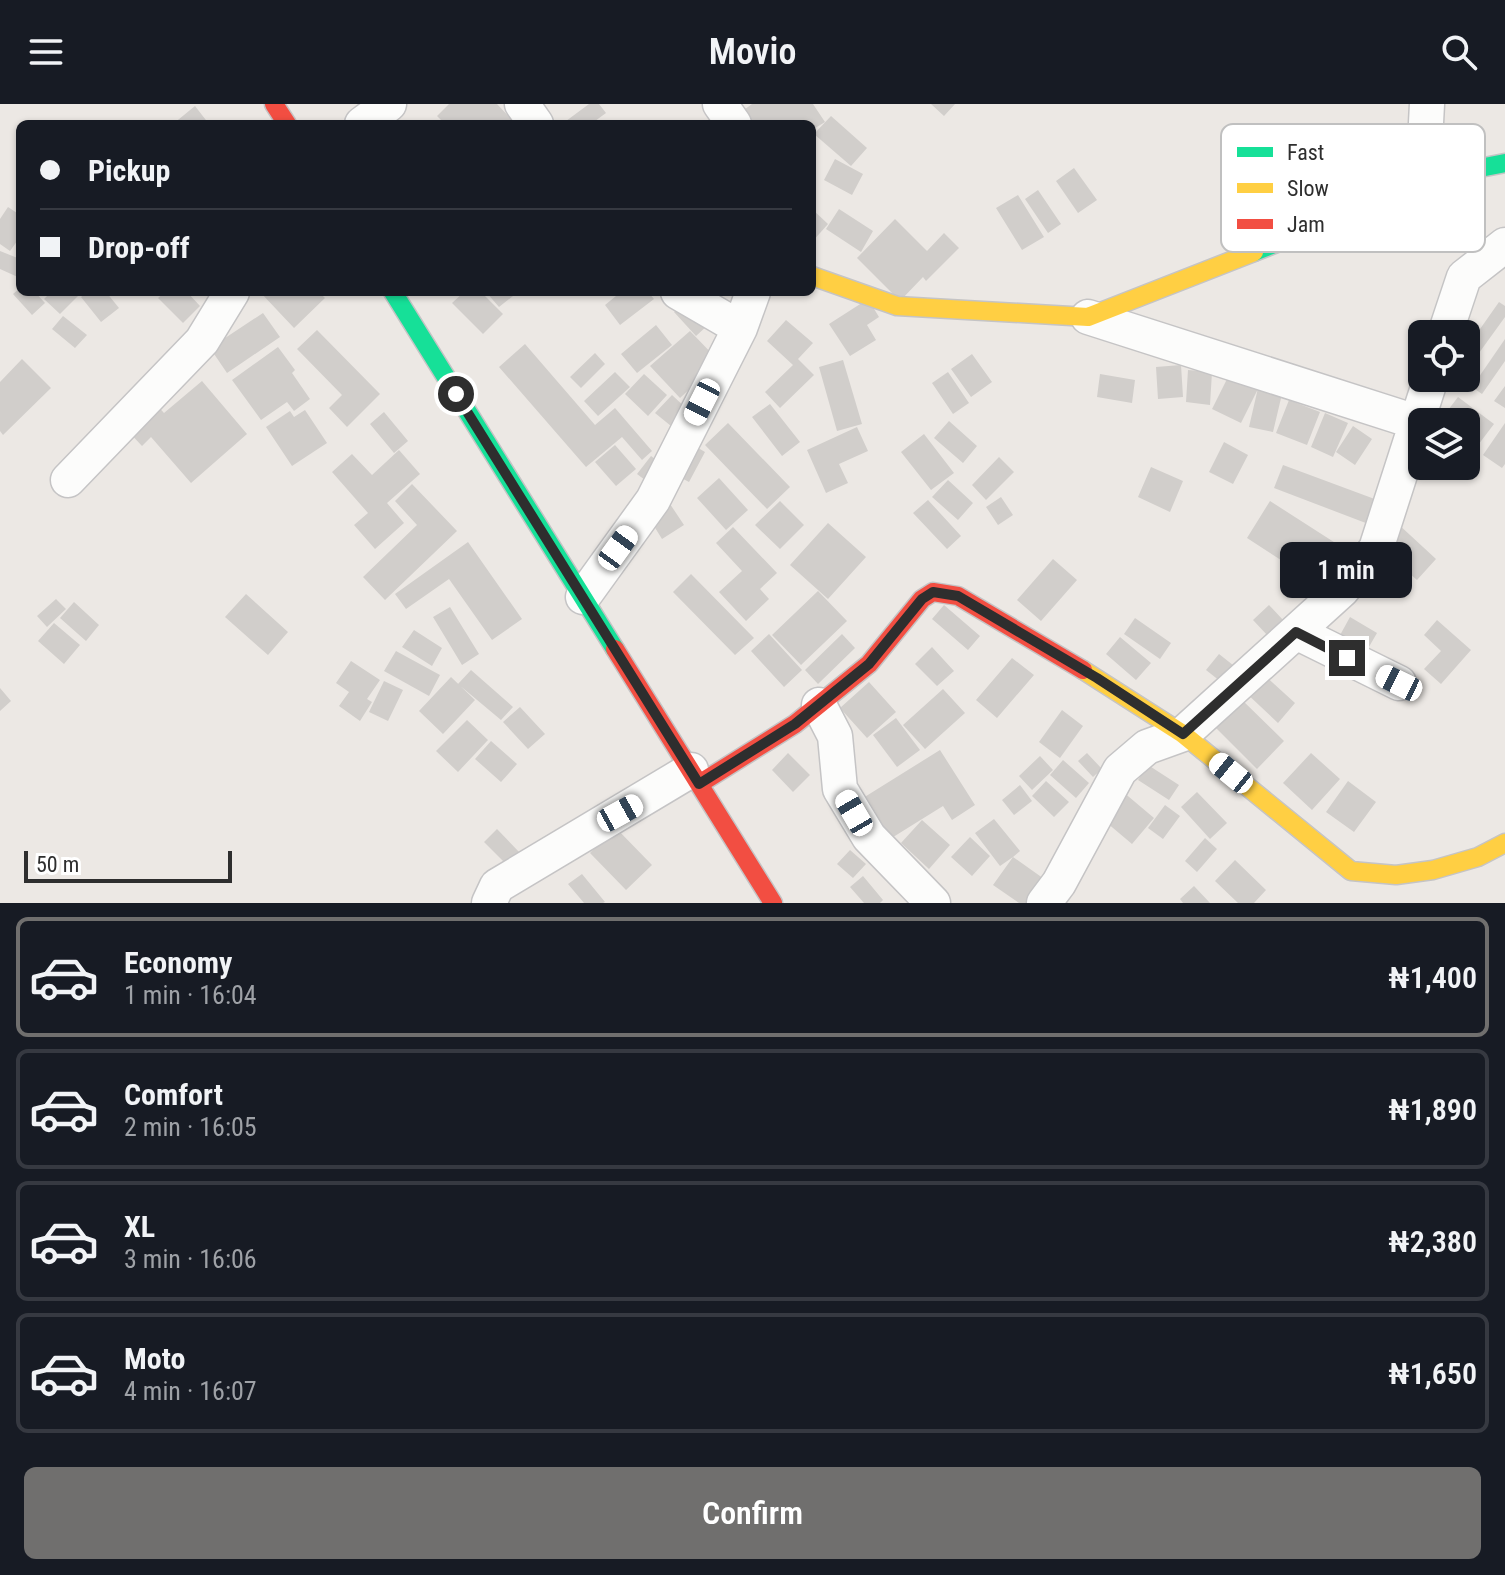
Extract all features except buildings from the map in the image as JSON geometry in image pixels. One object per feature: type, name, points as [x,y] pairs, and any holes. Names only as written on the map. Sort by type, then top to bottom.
[{"type":"street","points":[[367,120],[389,104]]},
{"type":"street","points":[[1426,124],[1427,104]]},
{"type":"street","points":[[1485,167],[1505,163]]},
{"type":"street","points":[[1450,320],[1464,277],[1505,245]]},
{"type":"street","points":[[1088,317],[1253,252]]},
{"type":"street","points":[[816,277],[897,306],[1088,317],[1408,419]]},
{"type":"street","points":[[68,480],[202,341],[230,296]]},
{"type":"street","points":[[395,296],[773,903]]},
{"type":"street","points":[[685,296],[740,328]]},
{"type":"street","points":[[583,597],[653,500],[740,328],[752,296]]},
{"type":"street","points":[[1044,903],[1059,883],[1120,770],[1147,747],[1183,734],[1342,590],[1376,549],[1408,447]]},
{"type":"street","points":[[489,903],[497,886],[795,724],[869,664],[922,599],[933,592],[958,596],[1097,678],[1183,734],[1351,871],[1396,875],[1433,870],[1478,857],[1505,843]]},
{"type":"street","points":[[1296,632],[1399,683]]},
{"type":"street","points":[[819,705],[835,736],[840,789],[869,837],[933,903]]},
{"type":"traffic: fast","points":[[1485,167],[1505,163]]},
{"type":"traffic: fast","points":[[395,296],[615,649]]},
{"type":"traffic: slow","points":[[816,277],[897,306],[1088,317],[1254,252]]},
{"type":"traffic: slow","points":[[1083,670],[1183,734],[1351,871],[1396,875],[1433,870],[1478,857],[1505,843]]},
{"type":"traffic: jam","points":[[274,104],[284,120]]},
{"type":"traffic: jam","points":[[699,784],[795,724],[869,664],[922,599],[933,592],[958,596],[1083,670]]},
{"type":"traffic: jam","points":[[615,649],[773,903]]},
{"type":"route","points":[[456,394],[699,784],[795,724],[869,664],[922,599],[933,592],[958,596],[1097,678],[1183,734],[1296,632],[1347,658]]}]
